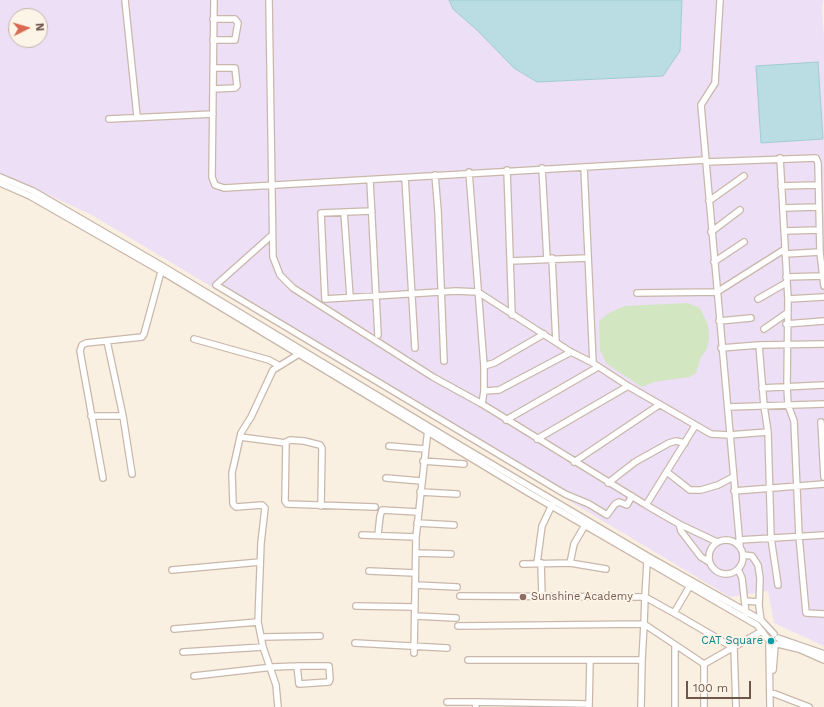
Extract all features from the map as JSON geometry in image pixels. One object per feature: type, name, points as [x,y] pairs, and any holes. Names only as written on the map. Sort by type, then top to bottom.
[{"type":"street","points":[[125,0],[137,116]]},
{"type":"street","points":[[214,0],[212,177],[216,184],[224,188],[405,178],[469,172],[542,168],[780,158],[816,158],[818,163],[817,185],[820,252],[824,286]]},
{"type":"street","points":[[270,0],[269,73],[273,257],[280,275],[293,288],[433,377],[482,404],[608,483],[679,524],[717,542],[729,540],[739,536],[771,538],[824,535]]},
{"type":"street","points":[[679,524],[681,531],[701,557],[709,562],[714,570],[724,574],[734,572],[741,565],[743,555],[740,547],[732,477],[728,407],[721,348],[701,105],[715,83],[720,0]]},
{"type":"street","points":[[213,40],[236,40],[238,23],[235,19],[214,19]]},
{"type":"street","points":[[213,68],[235,68],[237,86],[235,88],[213,89]]},
{"type":"street","points":[[109,118],[213,114]]},
{"type":"street","points":[[780,158],[788,300],[786,324],[789,344],[787,386],[788,405],[794,421],[799,536],[806,613],[824,614]]},
{"type":"street","points":[[584,167],[588,258],[596,365]]},
{"type":"street","points":[[542,168],[556,342]]},
{"type":"street","points":[[507,170],[512,315]]},
{"type":"street","points":[[469,172],[484,366],[484,390],[482,404]]},
{"type":"street","points":[[435,175],[444,361]]},
{"type":"street","points":[[709,201],[744,176]]},
{"type":"street","points":[[0,177],[33,191],[428,429],[745,615],[757,625],[767,638],[824,654]]},
{"type":"street","points":[[405,178],[415,348]]},
{"type":"street","points":[[370,180],[378,335]]},
{"type":"street","points":[[0,183],[36,199],[162,268]]},
{"type":"street","points":[[782,186],[817,185]]},
{"type":"street","points":[[783,208],[818,207]]},
{"type":"street","points":[[711,232],[740,210]]},
{"type":"street","points":[[372,211],[321,213],[325,299],[441,292],[478,292],[571,352],[596,365],[659,405],[711,434],[729,435],[768,432]]},
{"type":"street","points":[[344,212],[350,297]]},
{"type":"street","points":[[784,231],[819,230]]},
{"type":"street","points":[[272,235],[216,285],[539,479],[607,516],[615,504],[619,502],[627,505],[632,496]]},
{"type":"street","points":[[714,262],[744,242]]},
{"type":"street","points":[[637,293],[717,292],[785,252],[820,252]]},
{"type":"street","points":[[510,261],[588,258]]},
{"type":"street","points":[[103,478],[80,351],[82,345],[86,343],[142,337],[162,268]]},
{"type":"street","points":[[758,299],[786,280],[823,276]]},
{"type":"street","points":[[788,300],[824,297]]},
{"type":"street","points":[[764,329],[787,313]]},
{"type":"street","points":[[719,321],[751,318]]},
{"type":"street","points":[[786,324],[824,321]]},
{"type":"street","points":[[484,366],[500,360],[544,334]]},
{"type":"street","points":[[194,339],[269,360],[278,365]]},
{"type":"street","points":[[107,341],[123,416],[132,474]]},
{"type":"street","points":[[721,348],[759,345],[824,344]]},
{"type":"street","points":[[759,345],[762,388],[768,432],[768,488],[771,538],[778,585]]},
{"type":"street","points":[[278,707],[276,685],[263,647],[258,622],[264,508],[262,505],[236,506],[232,504],[232,473],[240,437],[251,417],[267,381],[278,365],[300,352]]},
{"type":"street","points":[[484,390],[499,390],[571,352]]},
{"type":"street","points":[[506,420],[596,365]]},
{"type":"street","points":[[762,388],[824,385]]},
{"type":"street","points":[[537,439],[628,386]]},
{"type":"street","points":[[728,407],[824,404]]},
{"type":"street","points":[[574,462],[659,405]]},
{"type":"street","points":[[92,416],[123,416]]},
{"type":"street","points":[[820,422],[824,477]]},
{"type":"street","points":[[646,505],[695,426]]},
{"type":"street","points":[[414,653],[416,537],[423,461],[428,429]]},
{"type":"street","points":[[240,437],[286,442],[290,440],[304,441],[320,445],[322,448],[321,506]]},
{"type":"street","points":[[608,483],[635,462],[669,442],[676,441],[685,443]]},
{"type":"street","points":[[286,442],[285,501],[287,504],[375,507]]},
{"type":"street","points":[[389,446],[425,449]]},
{"type":"street","points":[[423,461],[464,464]]},
{"type":"street","points":[[667,472],[690,490],[707,488],[732,477]]},
{"type":"street","points":[[386,478],[421,481]]},
{"type":"street","points":[[734,491],[824,484]]},
{"type":"street","points":[[420,492],[457,494]]},
{"type":"street","points":[[553,503],[585,525],[647,562],[691,584]]},
{"type":"street","points":[[542,596],[539,563],[542,526],[553,503]]},
{"type":"street","points":[[378,535],[382,510],[418,512]]},
{"type":"street","points":[[417,523],[454,525]]},
{"type":"street","points":[[570,562],[574,544],[585,525]]},
{"type":"street","points":[[362,535],[416,537]]},
{"type":"street","points":[[729,540],[740,547]]},
{"type":"street","points":[[709,562],[710,550],[717,542]]},
{"type":"street","points":[[416,553],[451,554]]},
{"type":"street","points":[[743,555],[752,556],[758,566],[760,578],[759,602],[761,620],[775,641],[771,707]]},
{"type":"street","points":[[172,570],[260,562]]},
{"type":"street","points":[[523,564],[570,562],[606,569]]},
{"type":"street","points":[[641,707],[647,562]]},
{"type":"street","points":[[738,569],[742,578],[745,615]]},
{"type":"street","points":[[369,571],[415,573]]},
{"type":"street","points":[[674,613],[691,584]]},
{"type":"street","points":[[415,585],[457,587]]},
{"type":"street","points":[[460,596],[645,597],[734,648]]},
{"type":"street","points":[[745,601],[759,602]]},
{"type":"street","points":[[356,606],[415,607]]},
{"type":"street","points":[[745,615],[761,620]]},
{"type":"street","points":[[415,616],[456,618]]},
{"type":"street","points":[[174,629],[258,622]]},
{"type":"street","points":[[458,626],[644,624],[704,664]]},
{"type":"street","points":[[704,664],[762,631]]},
{"type":"street","points":[[261,637],[320,636]]},
{"type":"street","points":[[355,643],[414,644],[448,648]]},
{"type":"street","points":[[675,646],[675,707]]},
{"type":"street","points":[[183,652],[263,647]]},
{"type":"street","points":[[734,648],[736,707]]},
{"type":"street","points":[[808,650],[824,660]]},
{"type":"street","points":[[468,660],[642,660]]},
{"type":"street","points":[[447,702],[589,706],[590,660]]},
{"type":"street","points":[[704,664],[704,707]]},
{"type":"street","points":[[194,676],[269,668],[297,666],[329,666],[329,682],[299,684],[297,666]]},
{"type":"street","points":[[771,692],[809,707]]},
{"type":"shaded area","points":[[0,0],[823,0],[824,646],[774,623],[768,591],[730,597],[90,214],[0,173]]},
{"type":"green space","points":[[687,303],[700,308],[708,325],[709,337],[707,349],[701,357],[696,373],[689,377],[654,382],[642,387],[607,364],[600,350],[599,321],[609,313],[625,306]]},
{"type":"water","points":[[449,0],[682,0],[680,51],[663,76],[537,82],[514,68],[477,30],[453,9]]},
{"type":"water","points":[[818,62],[823,139],[761,143],[756,66]]},
{"type":"place","name":"Sunshine Academy","points":[[523,597]]},
{"type":"place","name":"CAT Square","points":[[771,641]]}]
